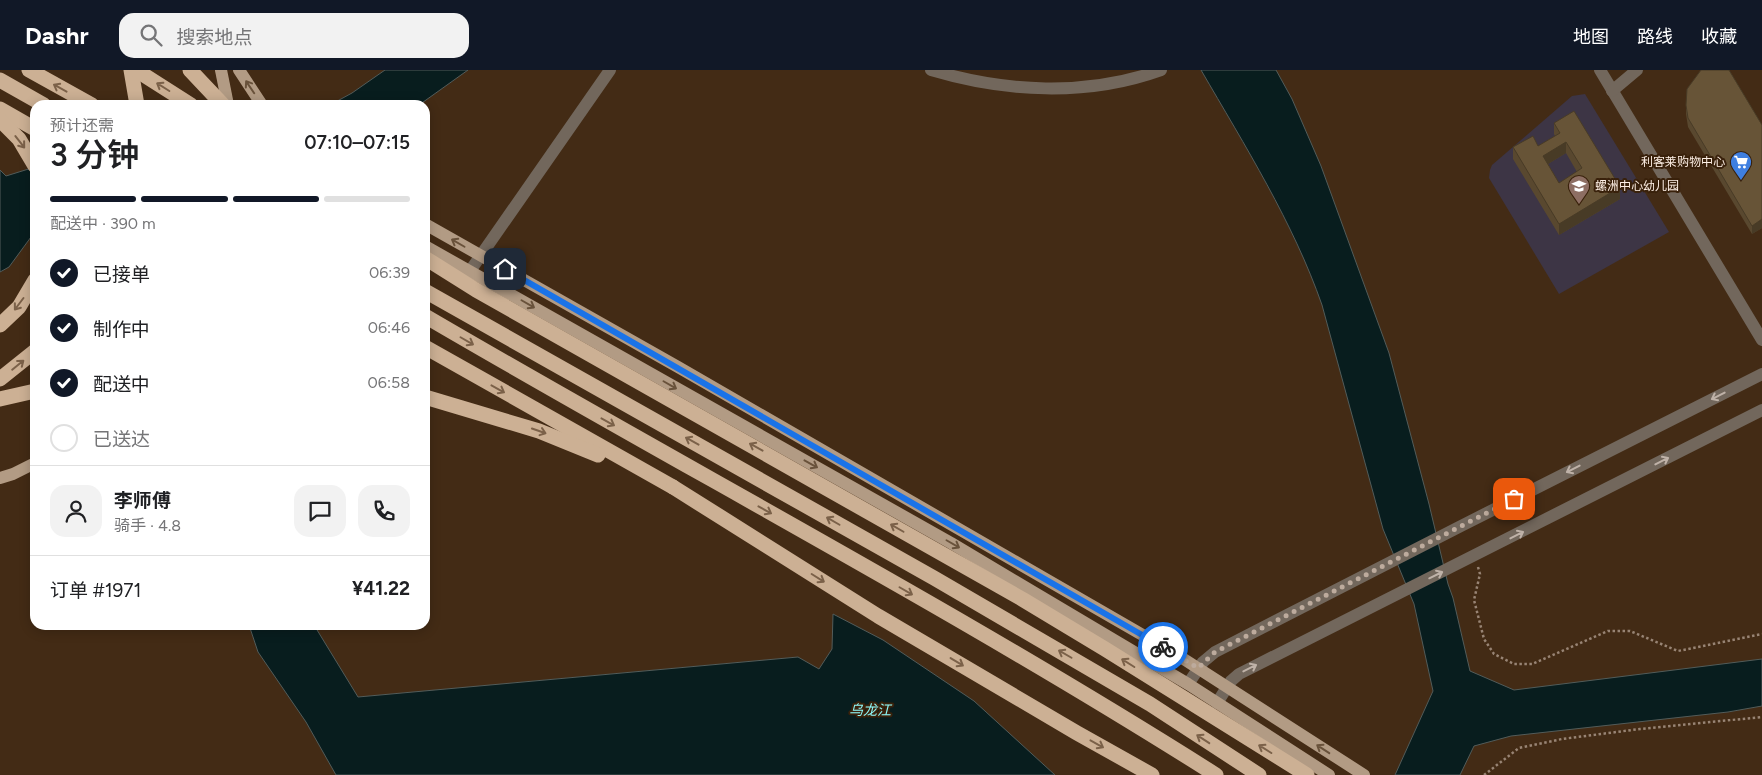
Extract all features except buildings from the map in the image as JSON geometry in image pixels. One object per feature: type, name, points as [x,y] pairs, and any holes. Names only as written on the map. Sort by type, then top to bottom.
[{"type":"highway","points":[[29,70],[83,100]]},
{"type":"highway","points":[[131,70],[135,100]]},
{"type":"highway","points":[[136,70],[183,100]]},
{"type":"highway","points":[[190,70],[218,100]]},
{"type":"highway","points":[[0,80],[35,100]]},
{"type":"highway","points":[[0,109],[30,126]]},
{"type":"highway","points":[[0,120],[19,139],[30,158]]},
{"type":"highway","points":[[430,261],[476,290],[1014,594],[1106,649],[1307,775]]},
{"type":"highway","points":[[0,325],[19,306],[30,288]]},
{"type":"highway","points":[[430,294],[925,573],[1150,704],[1259,775]]},
{"type":"highway","points":[[430,319],[848,557],[1134,723],[1216,775]]},
{"type":"highway","points":[[430,350],[673,487],[886,621],[1152,775]]},
{"type":"highway","points":[[0,379],[30,355]]},
{"type":"highway","points":[[0,399],[30,392]]},
{"type":"highway","points":[[430,398],[539,431],[673,487]]},
{"type":"main road","points":[[221,70],[227,100]]},
{"type":"main road","points":[[239,70],[259,100]]},
{"type":"main road","points":[[430,227],[730,397],[1198,668],[1364,775]]},
{"type":"main road","points":[[430,249],[951,543],[1188,684],[1329,775]]},
{"type":"main road","points":[[4,475],[30,464]]},
{"type":"street","points":[[470,271],[610,70]]},
{"type":"street","points":[[931,70],[987,84],[1046,88],[1102,84],[1161,70]]},
{"type":"street","points":[[1600,70],[1762,340]]},
{"type":"street","points":[[1612,91],[1637,70]]},
{"type":"street","points":[[1188,684],[1198,668],[1215,652],[1762,374]]},
{"type":"street","points":[[1217,703],[1227,687],[1240,674],[1762,410]]},
{"type":"path","points":[[1473,557],[1480,574],[1474,600],[1484,639],[1494,654],[1514,664],[1532,664],[1608,631],[1630,630],[1678,651],[1762,634]]},
{"type":"path","points":[[1484,775],[1519,748],[1553,741],[1640,729],[1762,717]]},
{"type":"shaded area","name":"螺洲中心幼儿园","points":[[1585,94],[1669,232],[1559,294],[1489,178],[1490,170],[1492,165],[1572,96]]},
{"type":"water","points":[[385,70],[468,70],[426,100],[339,100]]},
{"type":"water","points":[[1201,70],[1276,70],[1292,99],[1321,166],[1389,353],[1453,598],[1470,671],[1514,690],[1762,659],[1762,706],[1728,712],[1511,736],[1474,746],[1460,775],[1395,775],[1433,691],[1414,604],[1383,529],[1322,305],[1310,274],[1283,214]]},
{"type":"water","points":[[30,169],[30,238],[9,267],[0,272],[0,170],[6,176]]},
{"type":"water","name":"乌龙江","points":[[833,614],[883,640],[974,701],[1055,775],[336,775],[306,722],[258,652],[251,630],[317,630],[358,697],[798,657],[819,669],[832,649]]},
{"type":"way so far","points":[[1163,647],[1198,668],[1215,652],[1514,499]]},
{"type":"place","name":"利客莱购物中心","points":[[1741,181]]},
{"type":"place","name":"螺洲中心幼儿园","points":[[1579,205]]},
{"type":"route","points":[[505,269],[1163,647]]}]
